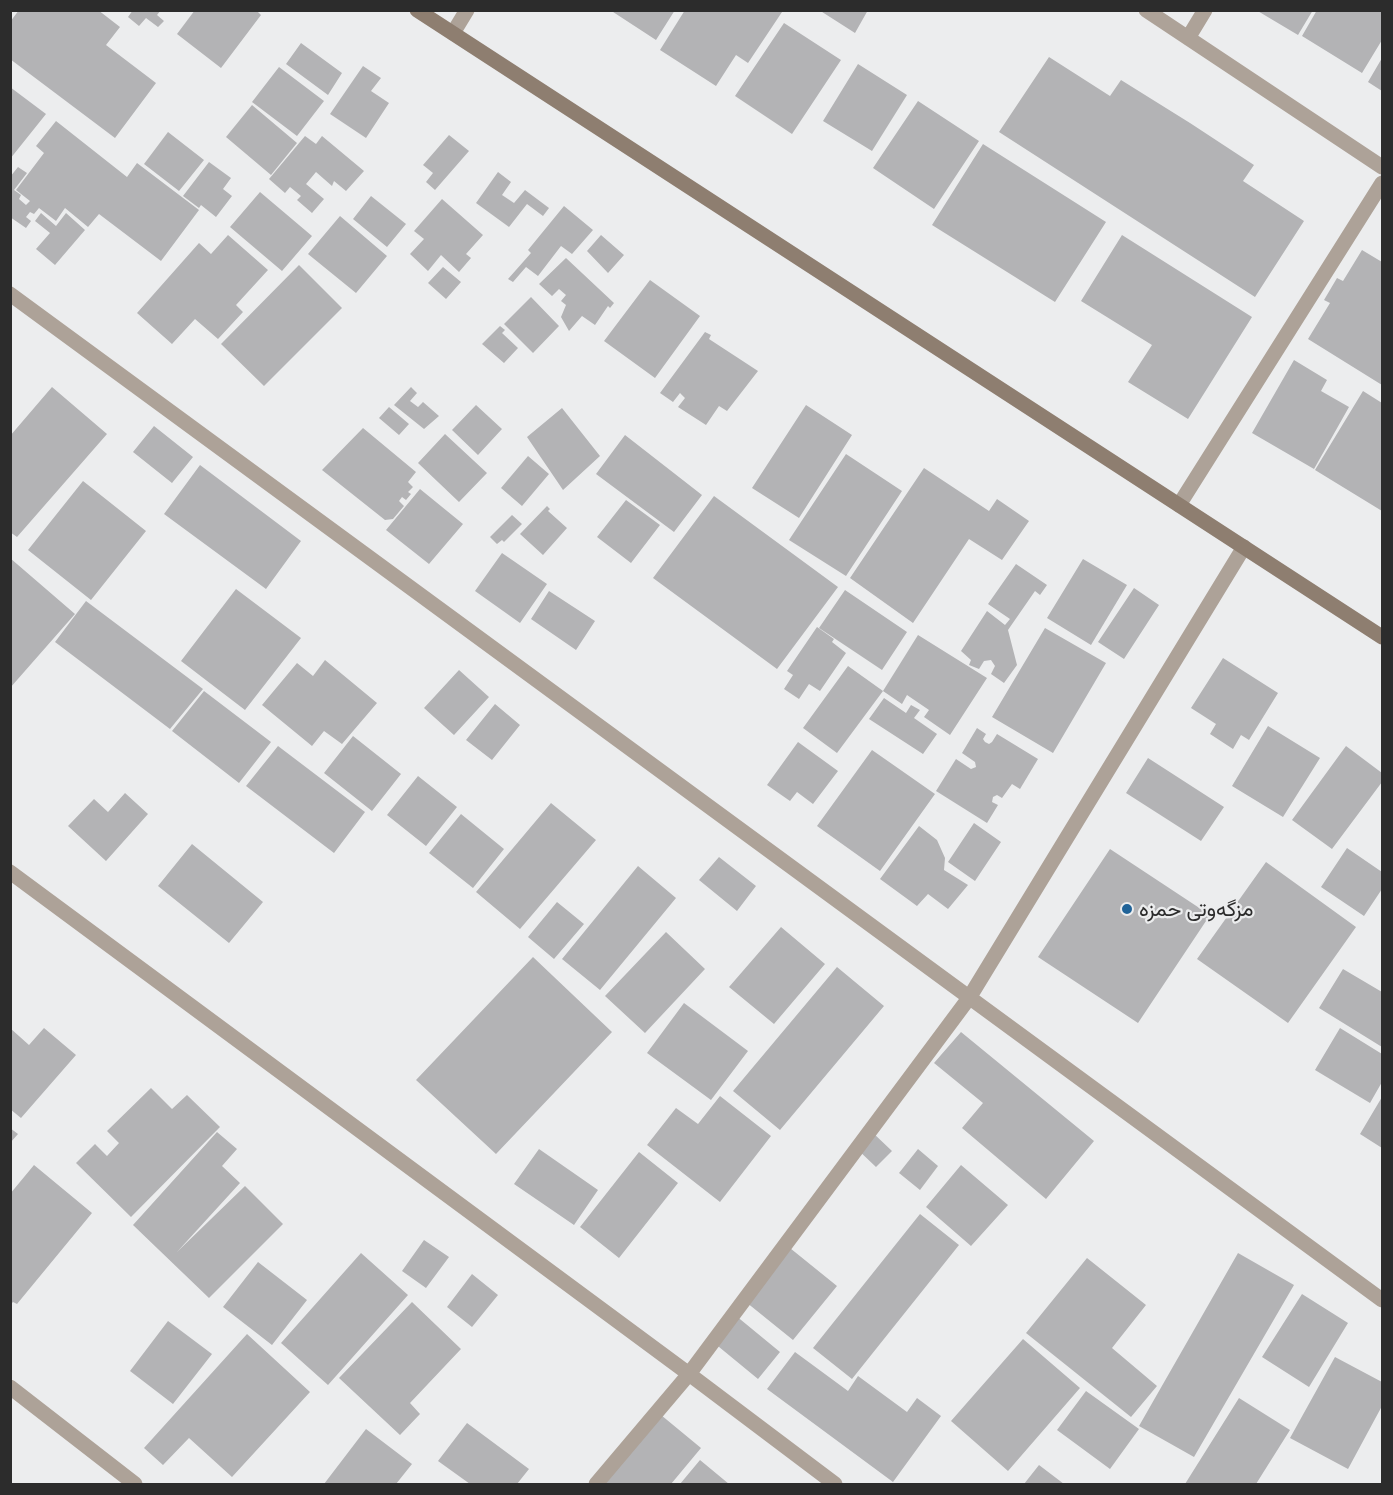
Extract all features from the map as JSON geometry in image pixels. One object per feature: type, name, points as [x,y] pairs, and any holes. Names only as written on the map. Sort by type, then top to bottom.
[{"type":"street","points":[[417,10],[1383,637]]},
{"type":"street","points":[[453,33],[467,10]]},
{"type":"street","points":[[1146,10],[1383,167]]},
{"type":"street","points":[[1188,38],[1205,10]]},
{"type":"street","points":[[1179,505],[1383,183]]},
{"type":"street","points":[[10,294],[1383,1300]]},
{"type":"street","points":[[596,1485],[689,1374],[969,998],[1244,547]]},
{"type":"street","points":[[10,872],[689,1374],[835,1485]]},
{"type":"street","points":[[10,1387],[135,1485]]},
{"type":"building","points":[[19,10],[98,10],[120,27],[106,45],[156,83],[115,138],[10,59],[10,22]]},
{"type":"building","points":[[133,10],[161,10],[157,15],[164,21],[158,27],[146,18],[139,26],[128,17]]},
{"type":"building","points":[[195,10],[256,10],[261,15],[221,68],[177,34]]},
{"type":"building","points":[[610,10],[675,10],[656,40]]},
{"type":"building","points":[[685,10],[779,10],[782,12],[748,63],[736,55],[716,86],[660,50]]},
{"type":"building","points":[[819,10],[868,10],[855,33]]},
{"type":"building","points":[[1256,10],[1313,10],[1298,35]]},
{"type":"building","points":[[1317,10],[1382,10],[1382,40],[1362,73],[1302,36]]},
{"type":"building","points":[[784,23],[841,60],[792,134],[735,96]]},
{"type":"building","points":[[301,43],[342,73],[328,95],[286,64]]},
{"type":"building","points":[[1049,57],[1110,96],[1121,80],[1190,123],[1254,165],[1243,181],[1304,221],[1255,297],[999,132]]},
{"type":"building","points":[[1382,58],[1382,91],[1368,82]]},
{"type":"building","points":[[858,64],[907,95],[872,151],[823,121]]},
{"type":"building","points":[[363,66],[381,78],[371,91],[389,103],[366,138],[330,114]]},
{"type":"building","points":[[279,67],[324,101],[297,136],[252,102]]},
{"type":"building","points":[[10,87],[46,114],[10,159]]},
{"type":"building","points":[[918,101],[979,141],[934,209],[873,168]]},
{"type":"building","points":[[252,105],[297,143],[271,175],[226,137]]},
{"type":"building","points":[[56,121],[127,177],[137,163],[199,210],[161,261],[99,214],[88,227],[65,208],[56,221],[39,208],[34,214],[30,212],[26,217],[31,221],[26,228],[10,217],[10,177],[18,167],[27,173],[14,190],[21,195],[19,199],[26,205],[30,201],[16,190],[44,153],[36,146]]},
{"type":"building","points":[[168,132],[204,160],[179,191],[144,164]]},
{"type":"building","points":[[449,135],[469,151],[435,190],[426,182],[433,173],[423,165]]},
{"type":"building","points":[[305,136],[316,144],[322,136],[364,171],[346,191],[334,181],[332,186],[316,172],[306,184],[324,199],[312,213],[297,200],[301,196],[290,187],[285,193],[269,179]]},
{"type":"building","points":[[983,144],[1106,222],[1055,302],[932,225]]},
{"type":"building","points":[[209,162],[231,178],[223,189],[232,196],[216,217],[201,205],[199,208],[183,196]]},
{"type":"building","points":[[498,172],[511,182],[502,195],[514,203],[525,190],[549,208],[543,216],[527,204],[509,227],[476,203]]},
{"type":"building","points":[[260,192],[312,236],[282,271],[230,227]]},
{"type":"building","points":[[371,196],[406,224],[387,247],[353,219]]},
{"type":"building","points":[[442,199],[483,235],[466,254],[471,258],[459,272],[441,255],[428,271],[410,254],[424,239],[414,231]]},
{"type":"building","points":[[564,206],[593,230],[572,254],[561,246],[538,276],[526,267],[513,282],[508,279],[531,253],[528,250]]},
{"type":"building","points":[[41,213],[56,226],[66,213],[85,230],[55,265],[36,249],[50,233],[35,221]]},
{"type":"building","points":[[340,216],[387,256],[356,293],[308,254]]},
{"type":"building","points":[[228,235],[268,270],[236,305],[243,312],[218,339],[195,319],[172,344],[137,313],[199,243],[211,254]]},
{"type":"building","points":[[601,235],[624,255],[608,273],[587,251]]},
{"type":"building","points":[[1122,235],[1252,317],[1188,419],[1128,382],[1152,345],[1081,301]]},
{"type":"building","points":[[1362,250],[1382,262],[1382,385],[1308,339],[1330,303],[1324,300],[1337,278],[1343,281]]},
{"type":"building","points":[[566,258],[614,303],[610,308],[608,306],[595,325],[582,316],[569,331],[561,317],[566,305],[561,301],[566,295],[559,289],[552,296],[539,284]]},
{"type":"building","points":[[299,265],[342,308],[264,386],[221,344]]},
{"type":"building","points":[[443,267],[461,282],[446,299],[428,283]]},
{"type":"building","points":[[650,280],[700,316],[655,378],[604,341]]},
{"type":"building","points":[[531,297],[559,326],[533,353],[504,324]]},
{"type":"building","points":[[500,326],[505,330],[502,333],[518,348],[504,363],[482,344]]},
{"type":"building","points":[[705,332],[711,335],[709,339],[758,371],[727,411],[719,406],[706,425],[678,407],[685,398],[680,393],[673,402],[660,393]]},
{"type":"building","points":[[1294,360],[1327,380],[1321,391],[1349,407],[1314,469],[1252,433]]},
{"type":"building","points":[[52,387],[107,434],[17,537],[10,532],[10,436]]},
{"type":"building","points":[[411,387],[417,393],[410,401],[418,407],[423,402],[439,416],[424,429],[394,405]]},
{"type":"building","points":[[1363,391],[1382,403],[1382,511],[1315,470]]},
{"type":"building","points":[[476,405],[502,429],[478,455],[452,430]]},
{"type":"building","points":[[806,405],[852,435],[799,518],[752,488]]},
{"type":"building","points":[[389,407],[409,424],[399,435],[379,418]]},
{"type":"building","points":[[562,408],[600,456],[563,490],[527,437]]},
{"type":"building","points":[[154,426],[193,457],[172,483],[133,452]]},
{"type":"building","points":[[363,428],[416,472],[408,482],[413,487],[408,492],[411,494],[406,500],[402,497],[399,501],[404,506],[393,519],[385,520],[322,470]]},
{"type":"building","points":[[445,434],[487,473],[459,502],[418,463]]},
{"type":"building","points":[[625,435],[702,495],[674,532],[596,474]]},
{"type":"building","points":[[846,454],[902,491],[846,576],[789,540]]},
{"type":"building","points":[[528,456],[549,474],[522,506],[501,488]]},
{"type":"building","points":[[200,465],[301,541],[266,589],[164,514]]},
{"type":"building","points":[[924,468],[989,511],[997,499],[1029,521],[1002,560],[969,539],[913,623],[850,578]]},
{"type":"building","points":[[83,481],[146,531],[91,600],[28,550]]},
{"type":"building","points":[[420,489],[463,524],[429,564],[386,530]]},
{"type":"building","points":[[714,496],[838,587],[777,669],[653,578]]},
{"type":"building","points":[[626,500],[660,525],[631,563],[597,537]]},
{"type":"building","points":[[547,506],[550,509],[548,511],[567,528],[543,555],[520,534]]},
{"type":"building","points":[[512,515],[522,524],[504,542],[502,540],[497,544],[490,537]]},
{"type":"building","points":[[502,553],[547,584],[520,623],[475,591]]},
{"type":"building","points":[[10,558],[75,614],[10,688]]},
{"type":"building","points":[[1083,559],[1127,585],[1091,645],[1047,618]]},
{"type":"building","points":[[1016,564],[1047,585],[1040,595],[1035,591],[1008,630],[1017,665],[1004,683],[991,674],[995,666],[991,660],[984,661],[979,669],[969,665],[971,660],[961,651],[987,611],[1005,625],[1010,619],[988,604]]},
{"type":"building","points":[[1134,588],[1159,605],[1124,659],[1098,642]]},
{"type":"building","points":[[236,589],[301,638],[245,710],[181,661]]},
{"type":"building","points":[[845,590],[907,632],[882,670],[819,628]]},
{"type":"building","points":[[549,591],[595,621],[576,650],[531,619]]},
{"type":"building","points":[[86,601],[203,689],[170,729],[55,642]]},
{"type":"building","points":[[817,627],[834,639],[832,642],[846,653],[820,691],[809,684],[799,699],[784,689],[793,675],[787,671]]},
{"type":"building","points":[[1045,628],[1106,663],[1053,753],[992,717]]},
{"type":"building","points":[[918,635],[987,678],[950,735],[924,717],[929,710],[907,695],[902,704],[883,691]]},
{"type":"building","points":[[1223,658],[1278,693],[1249,740],[1241,735],[1233,749],[1210,734],[1216,724],[1191,708]]},
{"type":"building","points":[[325,660],[377,703],[342,744],[324,731],[312,746],[262,705],[297,663],[313,676]]},
{"type":"building","points":[[848,666],[883,691],[837,753],[803,728]]},
{"type":"building","points":[[459,670],[489,697],[454,735],[424,708]]},
{"type":"building","points":[[204,691],[271,742],[239,783],[172,731]]},
{"type":"building","points":[[884,698],[906,713],[911,705],[920,710],[914,718],[937,734],[923,754],[869,719]]},
{"type":"building","points":[[495,704],[520,725],[492,760],[466,740]]},
{"type":"building","points":[[1268,726],[1320,758],[1283,817],[1232,786]]},
{"type":"building","points":[[977,728],[986,734],[983,739],[985,742],[989,744],[992,742],[997,734],[1038,759],[1020,789],[1012,784],[1002,798],[997,795],[993,797],[992,802],[998,805],[987,823],[936,791],[956,759],[971,769],[976,767],[975,762],[962,753]]},
{"type":"building","points":[[353,736],[401,774],[372,811],[324,773]]},
{"type":"building","points":[[798,742],[838,771],[813,804],[797,792],[790,801],[767,785]]},
{"type":"building","points":[[278,746],[365,812],[334,853],[246,786]]},
{"type":"building","points":[[1346,746],[1382,773],[1382,782],[1332,849],[1292,820]]},
{"type":"building","points":[[872,750],[935,794],[880,871],[817,826]]},
{"type":"building","points":[[1148,758],[1224,807],[1201,841],[1126,793]]},
{"type":"building","points":[[418,776],[457,807],[426,846],[387,815]]},
{"type":"building","points":[[125,793],[148,814],[106,861],[68,826],[94,799],[108,812]]},
{"type":"building","points":[[551,803],[596,840],[520,929],[476,892]]},
{"type":"building","points":[[461,814],[504,849],[473,888],[429,853]]},
{"type":"building","points":[[974,823],[1001,842],[975,881],[948,862]]},
{"type":"building","points":[[919,826],[937,840],[945,858],[944,870],[968,885],[948,909],[928,894],[917,906],[880,879]]},
{"type":"building","points":[[192,844],[263,902],[229,943],[158,886]]},
{"type":"building","points":[[1347,848],[1382,872],[1382,889],[1364,916],[1321,887]]},
{"type":"building","points":[[1110,849],[1210,915],[1138,1023],[1038,957]]},
{"type":"building","points":[[719,857],[756,886],[737,911],[699,880]]},
{"type":"building","points":[[1266,862],[1356,927],[1288,1023],[1197,959]]},
{"type":"building","points":[[638,866],[676,898],[600,990],[562,959]]},
{"type":"building","points":[[557,902],[584,924],[554,959],[528,937]]},
{"type":"building","points":[[781,927],[825,964],[774,1024],[729,987]]},
{"type":"building","points":[[666,932],[705,969],[645,1033],[605,996]]},
{"type":"building","points":[[533,957],[612,1032],[496,1154],[416,1080]]},
{"type":"building","points":[[837,967],[884,1006],[780,1130],[733,1091]]},
{"type":"building","points":[[1343,969],[1382,992],[1382,1047],[1319,1008]]},
{"type":"building","points":[[684,1003],[748,1051],[711,1100],[647,1053]]},
{"type":"building","points":[[10,1028],[29,1045],[44,1028],[76,1055],[21,1118],[10,1109]]},
{"type":"building","points":[[1340,1028],[1382,1054],[1382,1082],[1370,1103],[1315,1070]]},
{"type":"building","points":[[961,1032],[1094,1141],[1046,1199],[962,1128],[983,1103],[934,1063]]},
{"type":"building","points":[[151,1088],[172,1109],[187,1095],[220,1127],[131,1217],[76,1163],[95,1144],[107,1156],[119,1143],[107,1131]]},
{"type":"building","points":[[720,1096],[771,1136],[720,1202],[647,1145],[676,1108],[698,1124]]},
{"type":"building","points":[[1382,1097],[1382,1148],[1360,1134]]},
{"type":"building","points":[[10,1128],[18,1134],[10,1143]]},
{"type":"building","points":[[217,1132],[237,1149],[222,1166],[240,1183],[177,1252],[245,1186],[283,1224],[209,1298],[133,1225]]},
{"type":"building","points":[[872,1132],[892,1151],[876,1167],[856,1148]]},
{"type":"building","points":[[539,1149],[598,1190],[574,1225],[514,1184]]},
{"type":"building","points":[[918,1149],[938,1166],[920,1190],[899,1173]]},
{"type":"building","points":[[639,1152],[678,1183],[619,1258],[580,1227]]},
{"type":"building","points":[[34,1165],[92,1213],[17,1304],[13,1302],[10,1305],[10,1194]]},
{"type":"building","points":[[961,1165],[1008,1205],[971,1246],[926,1207]]},
{"type":"building","points":[[920,1214],[959,1245],[852,1379],[813,1348]]},
{"type":"building","points":[[424,1240],[449,1257],[426,1288],[402,1271]]},
{"type":"building","points":[[785,1244],[837,1286],[793,1340],[741,1298]]},
{"type":"building","points":[[361,1253],[408,1295],[328,1385],[281,1343]]},
{"type":"building","points":[[1238,1253],[1294,1285],[1194,1457],[1139,1426]]},
{"type":"building","points":[[1087,1258],[1146,1305],[1112,1348],[1157,1386],[1131,1417],[1026,1333]]},
{"type":"building","points":[[258,1262],[307,1300],[272,1345],[223,1307]]},
{"type":"building","points":[[472,1274],[498,1295],[472,1327],[447,1307]]},
{"type":"building","points":[[1302,1294],[1348,1323],[1309,1387],[1262,1357]]},
{"type":"building","points":[[412,1302],[461,1349],[410,1403],[420,1414],[400,1435],[339,1378]]},
{"type":"building","points":[[735,1315],[780,1352],[758,1379],[713,1342]]},
{"type":"building","points":[[168,1321],[212,1354],[173,1404],[130,1371]]},
{"type":"building","points":[[247,1334],[310,1392],[232,1477],[189,1438],[163,1465],[144,1448]]},
{"type":"building","points":[[1023,1339],[1080,1388],[1008,1471],[951,1421]]},
{"type":"building","points":[[795,1352],[848,1391],[858,1376],[907,1412],[917,1398],[941,1416],[893,1482],[767,1389]]},
{"type":"building","points":[[1335,1357],[1382,1382],[1382,1406],[1348,1469],[1290,1438]]},
{"type":"building","points":[[1086,1391],[1139,1429],[1110,1469],[1057,1430]]},
{"type":"building","points":[[1239,1398],[1290,1430],[1256,1484],[1185,1484]]},
{"type":"building","points":[[661,1415],[701,1448],[671,1484],[605,1484]]},
{"type":"building","points":[[467,1423],[529,1469],[517,1484],[470,1484],[438,1461]]},
{"type":"building","points":[[366,1429],[412,1464],[396,1484],[324,1484]]},
{"type":"building","points":[[700,1460],[729,1484],[680,1484]]},
{"type":"building","points":[[1039,1465],[1064,1484],[1024,1484]]},
{"type":"place","name":"مزگەوتی حمزە","points":[[1127,909]]}]
